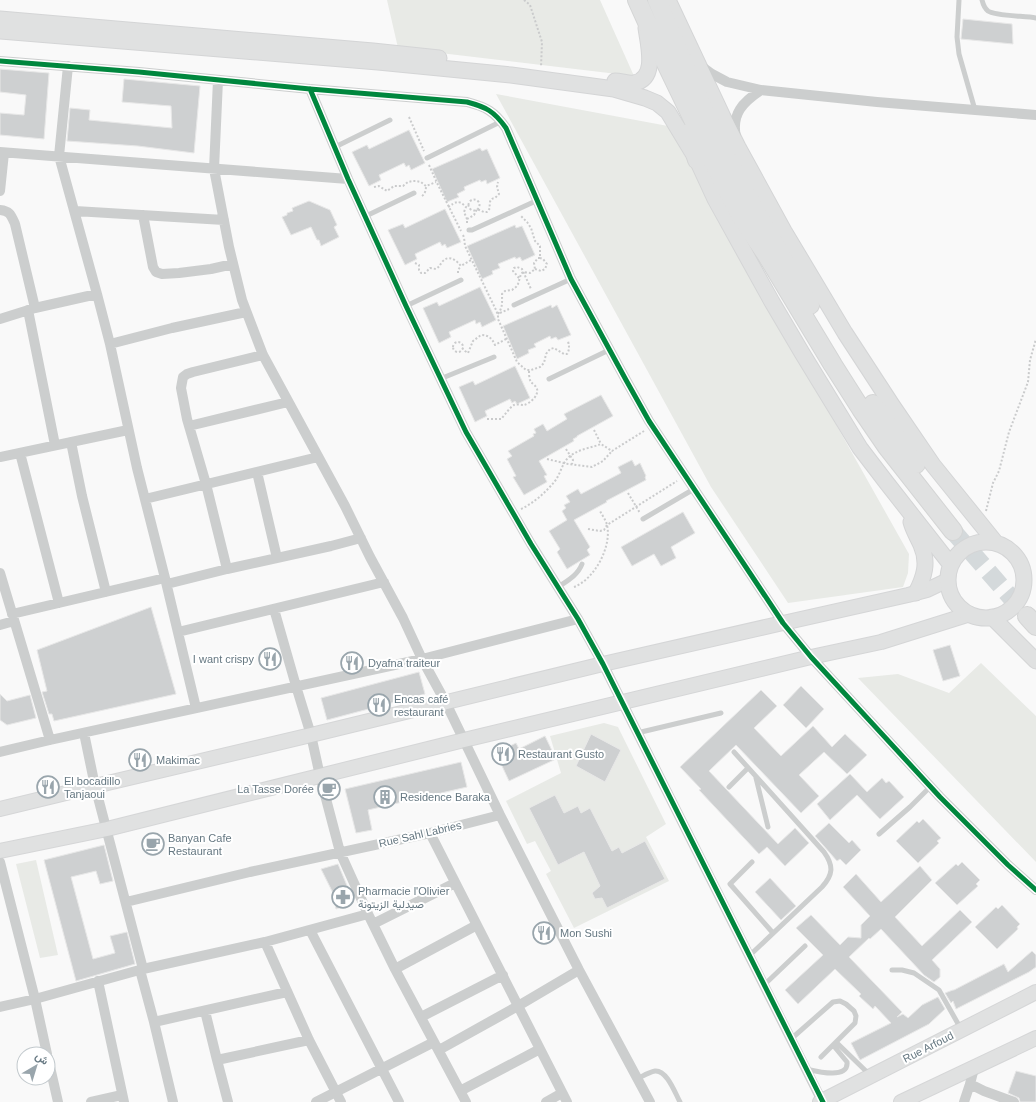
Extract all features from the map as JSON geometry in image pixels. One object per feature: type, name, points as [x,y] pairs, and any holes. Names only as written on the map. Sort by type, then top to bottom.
[{"type":"highway","points":[[638,0],[660,51],[743,220],[766,254],[833,365],[887,447],[958,528],[861,387],[816,315],[747,196],[723,150],[657,0]]},
{"type":"highway","points":[[660,51],[667,83],[689,134],[697,160]]},
{"type":"main road","points":[[668,0],[722,117],[784,231],[845,333],[933,465],[996,543]]},
{"type":"main road","points":[[0,19],[373,51],[541,70],[634,84],[642,80],[648,74],[650,59],[645,19]]},
{"type":"main road","points":[[0,31],[511,75],[614,89],[657,103],[668,112],[697,160],[719,205],[802,353],[860,448],[952,565]]},
{"type":"main road","points":[[911,513],[912,524],[922,547],[926,563],[924,574],[916,593]]},
{"type":"main road","points":[[982,542],[996,543],[1008,548],[1017,558],[1023,570],[1023,588],[1019,598],[1012,607],[1003,614],[992,617],[981,617],[970,614],[955,600],[950,590],[948,580],[952,565],[959,554],[970,546],[982,542]]},
{"type":"main road","points":[[1024,576],[1036,589]]},
{"type":"main road","points":[[992,617],[1036,660]]},
{"type":"street","points":[[0,61],[218,80],[310,90],[467,102],[481,106],[499,117],[506,128],[571,279],[609,350],[652,425],[783,622],[811,657],[931,786],[1008,865],[1036,890]]},
{"type":"street","points":[[698,64],[726,82],[760,90],[876,102],[1036,115]]},
{"type":"street","points":[[68,66],[59,156],[98,294],[128,430],[196,708]]},
{"type":"street","points":[[218,80],[214,169],[233,264],[242,300],[263,355],[403,618],[422,659],[446,703],[500,815],[579,970],[650,1102]]},
{"type":"street","points":[[310,90],[348,180],[466,432],[513,514],[561,585],[603,664],[822,1102]]},
{"type":"street","points":[[738,147],[735,133],[737,115],[748,98],[760,90]]},
{"type":"street","points":[[0,192],[2,152],[348,180]]},
{"type":"street","points":[[0,210],[6,211],[10,214],[15,224],[32,309],[55,445]]},
{"type":"street","points":[[75,211],[224,220]]},
{"type":"street","points":[[143,215],[153,267],[156,272],[162,274],[179,273],[211,269],[233,264]]},
{"type":"street","points":[[0,319],[32,309],[98,294]]},
{"type":"street","points":[[110,344],[172,328],[246,312]]},
{"type":"street","points":[[227,569],[206,484],[189,426],[181,388],[183,377],[187,374],[263,355]]},
{"type":"street","points":[[189,426],[288,402]]},
{"type":"street","points":[[0,457],[128,430]]},
{"type":"street","points":[[71,442],[82,496],[106,592]]},
{"type":"street","points":[[20,452],[59,603]]},
{"type":"street","points":[[145,499],[318,457]]},
{"type":"street","points":[[257,472],[277,558]]},
{"type":"street","points":[[0,625],[13,618],[59,603],[106,592],[227,569],[361,538]]},
{"type":"street","points":[[0,573],[50,740]]},
{"type":"street","points":[[0,809],[311,736],[603,664],[916,593],[927,590],[948,580]]},
{"type":"street","points":[[178,632],[384,582]]},
{"type":"street","points":[[274,609],[311,736],[340,852],[395,969],[466,1102]]},
{"type":"street","points":[[0,852],[107,829],[464,740],[811,657],[880,642],[970,614]]},
{"type":"street","points":[[0,752],[422,659],[578,619]]},
{"type":"street","points":[[84,733],[95,786],[126,902],[173,1102]]},
{"type":"street","name":"Rue Sahl Labries","points":[[126,902],[243,874],[430,833],[500,815]]},
{"type":"street","points":[[430,833],[565,1098],[546,1102]]},
{"type":"street","points":[[0,862],[35,999],[45,1046]]},
{"type":"street","points":[[373,924],[455,883]]},
{"type":"street","points":[[0,1007],[142,970],[265,942],[368,914]]},
{"type":"street","points":[[395,969],[477,925]]},
{"type":"street","points":[[310,930],[398,1102]]},
{"type":"street","points":[[265,942],[309,1040],[341,1102]]},
{"type":"street","points":[[316,1102],[381,1069],[436,1046],[518,1006],[579,970]]},
{"type":"street","points":[[421,1017],[503,975]]},
{"type":"street","points":[[91,1102],[123,1099],[98,982]]},
{"type":"street","points":[[154,1022],[287,992]]},
{"type":"street","name":"Rue Arfoud","points":[[822,1102],[1036,992]]},
{"type":"street","points":[[205,1011],[228,1102]]},
{"type":"street","points":[[901,1102],[1036,1038]]},
{"type":"street","points":[[217,1060],[309,1040]]},
{"type":"street","points":[[460,1091],[540,1050]]},
{"type":"street","points":[[964,1102],[974,1068]]},
{"type":"street","points":[[970,1084],[1014,1102]]},
{"type":"street","points":[[54,1086],[58,1102]]},
{"type":"lane","points":[[959,0],[957,37],[959,54],[975,110]]},
{"type":"lane","points":[[982,0],[984,7],[988,12],[1036,18]]},
{"type":"lane","points":[[335,147],[390,120]]},
{"type":"lane","points":[[427,158],[502,121]]},
{"type":"lane","points":[[366,216],[414,193]]},
{"type":"lane","points":[[469,230],[538,200]]},
{"type":"lane","points":[[514,305],[571,279]]},
{"type":"lane","points":[[406,306],[462,280]]},
{"type":"lane","points":[[549,379],[609,350]]},
{"type":"lane","points":[[440,379],[494,356]]},
{"type":"lane","points":[[643,519],[694,489]]},
{"type":"lane","points":[[561,585],[580,570],[582,564]]},
{"type":"lane","points":[[637,733],[721,713]]},
{"type":"lane","points":[[734,752],[824,852],[829,859],[831,869],[829,879],[822,887],[749,956]]},
{"type":"lane","points":[[729,787],[748,768]]},
{"type":"lane","points":[[756,777],[768,827]]},
{"type":"lane","points":[[879,834],[931,786]]},
{"type":"lane","points":[[752,862],[730,884],[773,933]]},
{"type":"lane","points":[[764,985],[805,946]]},
{"type":"lane","points":[[892,970],[902,970],[914,973],[939,990],[962,1030]]},
{"type":"lane","points":[[791,1040],[833,1002],[840,1001],[846,1004],[854,1011],[856,1016],[855,1023],[821,1056]]},
{"type":"lane","points":[[834,1043],[871,1076]]},
{"type":"lane","points":[[806,1069],[833,1074],[846,1069],[848,1065],[847,1062],[834,1043]]},
{"type":"lane","points":[[638,1079],[651,1072],[662,1072],[666,1076],[680,1102]]},
{"type":"path","points":[[524,0],[530,5],[542,42],[541,70]]},
{"type":"path","points":[[410,117],[436,182],[463,236],[471,260],[498,315],[498,319],[506,339],[517,362],[526,370],[540,367],[544,363],[546,354],[550,349],[554,348],[564,354],[567,354],[570,347],[568,341]]},
{"type":"path","points":[[374,187],[379,186],[387,191],[394,186],[404,186],[408,182],[413,181],[421,182],[426,186],[436,182]]},
{"type":"path","points":[[467,219],[474,215],[478,209],[480,207],[479,202],[474,199],[469,204],[470,207],[474,210],[478,209],[487,212],[490,208],[489,205],[491,199],[496,198],[499,194],[497,187],[498,182]]},
{"type":"path","points":[[448,207],[457,202],[466,207],[464,212],[469,230],[463,236]]},
{"type":"path","points":[[519,209],[521,215],[530,228],[535,241],[540,246],[540,258]]},
{"type":"path","points":[[415,264],[419,265],[421,273],[425,273],[430,268],[436,269],[440,267],[441,263],[445,259],[451,258],[456,260],[461,266],[471,260]]},
{"type":"path","points":[[535,269],[534,263],[538,258],[540,258]]},
{"type":"path","points":[[523,272],[530,272],[535,269],[541,271],[545,269],[546,264],[543,259],[540,258]]},
{"type":"path","points":[[519,278],[513,271],[514,268],[520,267],[534,296]]},
{"type":"path","points":[[498,315],[503,302],[502,294],[504,291],[512,290],[518,284],[519,278],[523,272]]},
{"type":"path","points":[[462,348],[460,352],[457,352],[453,350],[453,346],[457,343],[460,344],[468,353],[473,341],[481,335],[486,335],[495,345],[506,339]]},
{"type":"path","points":[[982,526],[993,483],[999,471],[1009,432],[1028,382],[1030,360],[1036,340]]},
{"type":"path","points":[[487,419],[501,419],[515,405],[523,405],[528,403],[534,397],[537,389],[529,378],[529,370]]},
{"type":"path","points":[[547,459],[592,467],[603,461],[612,450],[652,425]]},
{"type":"path","points":[[594,430],[601,444],[612,450]]},
{"type":"path","points":[[513,514],[530,505],[543,493],[555,481],[564,463],[576,452],[601,444]]},
{"type":"path","points":[[566,449],[573,460],[572,464]]},
{"type":"path","points":[[588,529],[600,531],[604,530],[607,525],[685,476]]},
{"type":"path","points":[[628,493],[643,519]]},
{"type":"path","points":[[561,585],[566,585],[569,588],[581,584],[594,571],[605,550],[608,537],[607,525],[600,511]]},
{"type":"shaded area","points":[[387,0],[600,0],[634,76],[398,48]]},
{"type":"shaded area","points":[[496,94],[668,126],[909,554],[908,573],[903,587],[788,603],[711,487]]},
{"type":"shaded area","points":[[981,663],[1036,716],[1036,862],[858,678],[898,674],[949,693]]},
{"type":"shaded area","points":[[604,723],[618,727],[666,824],[646,837],[669,881],[574,928],[546,874],[551,871],[535,841],[527,844],[506,801],[561,773],[550,736]]},
{"type":"shaded area","points":[[36,860],[58,955],[40,958],[16,864]]},
{"type":"building","points":[[963,19],[1012,24],[1013,44],[961,39]]},
{"type":"building","points":[[0,69],[49,73],[44,139],[0,135],[0,113],[24,115],[26,95],[0,92]]},
{"type":"building","points":[[124,79],[200,86],[194,153],[138,146],[67,141],[70,108],[90,110],[89,120],[172,128],[171,106],[122,102]]},
{"type":"building","points":[[409,130],[425,163],[411,170],[409,165],[406,167],[404,163],[379,175],[381,180],[369,186],[352,152],[367,145],[369,149]]},
{"type":"building","points":[[480,148],[482,151],[487,149],[500,178],[487,184],[486,180],[481,182],[480,180],[464,187],[465,190],[457,194],[459,197],[447,202],[432,169]]},
{"type":"building","points":[[309,201],[330,210],[337,225],[334,227],[339,237],[321,246],[311,227],[291,235],[282,217],[293,211],[292,208]]},
{"type":"building","points":[[445,209],[461,242],[447,248],[445,244],[442,246],[440,242],[415,254],[417,259],[405,265],[388,230],[403,224],[405,228]]},
{"type":"building","points":[[515,225],[516,228],[522,226],[535,255],[522,261],[520,257],[516,259],[515,257],[498,264],[500,268],[492,271],[493,274],[482,279],[467,246]]},
{"type":"building","points":[[480,287],[496,320],[482,327],[480,322],[476,324],[475,320],[449,332],[451,337],[439,343],[423,308],[437,302],[439,306]]},
{"type":"building","points":[[551,305],[552,308],[557,305],[571,335],[558,340],[556,337],[551,339],[550,336],[534,344],[536,347],[528,350],[529,353],[517,359],[503,326]]},
{"type":"building","points":[[515,366],[530,398],[517,404],[515,401],[512,403],[510,399],[485,411],[487,416],[475,422],[459,387],[473,381],[475,385]]},
{"type":"building","points":[[601,395],[613,416],[577,436],[573,439],[574,441],[539,461],[547,475],[544,476],[547,482],[524,495],[513,477],[516,476],[507,459],[512,456],[508,451],[534,436],[533,434],[536,433],[534,429],[543,424],[547,431],[567,419],[564,414]]},
{"type":"building","points":[[632,460],[635,466],[640,463],[646,476],[646,480],[574,520],[590,547],[587,550],[590,555],[567,569],[557,552],[560,549],[549,531],[567,520],[562,511],[566,508],[564,505],[570,502],[566,496],[578,489],[581,494],[621,473],[618,467]]},
{"type":"building","points":[[683,512],[695,533],[671,547],[676,558],[661,566],[654,554],[632,566],[621,547]]},
{"type":"building","points":[[151,607],[176,694],[54,721],[52,714],[49,714],[42,692],[47,691],[37,650]]},
{"type":"building","points":[[950,645],[960,676],[943,681],[933,650]]},
{"type":"building","points":[[419,672],[425,694],[327,720],[321,698]]},
{"type":"building","points":[[801,686],[824,709],[806,728],[783,705]]},
{"type":"building","points":[[761,690],[777,706],[754,728],[781,756],[813,726],[832,747],[845,734],[867,755],[847,774],[824,752],[799,775],[819,796],[801,813],[736,745],[709,771],[778,844],[795,828],[809,843],[785,866],[767,847],[759,854],[699,790],[701,789],[680,767]]},
{"type":"building","points":[[0,694],[7,701],[30,695],[36,718],[7,725],[0,720]]},
{"type":"building","points":[[591,734],[621,750],[605,782],[576,766]]},
{"type":"building","points":[[545,736],[556,759],[509,781],[496,753],[516,743],[519,749]]},
{"type":"building","name":"Residence Baraka","points":[[461,762],[467,787],[368,810],[372,830],[356,833],[345,789]]},
{"type":"building","points":[[850,774],[867,792],[882,778],[886,783],[889,781],[904,797],[880,819],[857,795],[830,820],[817,804]]},
{"type":"building","points":[[555,795],[564,813],[578,806],[581,813],[590,808],[612,851],[619,847],[622,853],[645,841],[665,879],[607,908],[602,898],[595,899],[592,893],[600,886],[584,852],[558,865],[529,808]]},
{"type":"building","points":[[923,819],[941,838],[937,841],[939,843],[918,863],[896,841],[917,821],[919,823]]},
{"type":"building","points":[[829,823],[849,843],[852,840],[861,850],[846,865],[840,859],[837,861],[815,836]]},
{"type":"building","points":[[104,845],[113,881],[100,884],[96,871],[71,877],[93,959],[115,953],[110,936],[127,932],[135,964],[76,981],[44,860]]},
{"type":"building","points":[[962,862],[980,880],[976,884],[978,886],[957,905],[935,883],[956,864],[958,866]]},
{"type":"building","points":[[338,864],[348,888],[352,904],[336,909],[333,893],[321,869]]},
{"type":"building","points":[[920,866],[932,880],[895,917],[922,946],[960,910],[972,922],[932,960],[940,969],[940,977],[934,982],[924,975],[881,929],[849,957],[902,1012],[897,1017],[903,1014],[908,1018],[922,1005],[938,997],[945,1009],[929,1024],[860,1060],[851,1043],[891,1023],[875,1006],[873,1009],[859,996],[861,994],[835,969],[798,1004],[785,990],[823,955],[796,928],[811,915],[840,945],[848,937],[861,938],[861,925],[870,916],[843,887],[856,874],[881,902]]},
{"type":"building","points":[[770,878],[796,906],[781,920],[755,892]]},
{"type":"building","points":[[1002,905],[1020,924],[1017,927],[1018,929],[997,949],[975,927],[996,907],[998,909]]},
{"type":"building","points":[[1032,951],[1036,955],[1036,967],[956,1009],[953,1001],[951,1003],[945,993],[954,990],[1004,964],[1008,972]]},
{"type":"building","points":[[1016,1071],[1036,1076],[1036,1102],[1020,1102],[1019,1098],[1008,1093]]},
{"type":"tunnel","points":[[953,531],[1027,616]]},
{"type":"cycle path","points":[[0,61],[467,102],[485,108],[498,117],[506,128],[571,279],[649,421],[783,623],[811,657],[940,797],[1008,865],[1036,890]]},
{"type":"cycle path","points":[[310,89],[348,179],[466,432],[531,544],[578,619],[603,664],[823,1102]]},
{"type":"place","name":"I want crispy","points":[[270,659]]},
{"type":"place","name":"Dyafna traiteur","points":[[352,663]]},
{"type":"place","name":"Encas café restaurant","points":[[379,705]]},
{"type":"place","name":"Restaurant Gusto","points":[[503,754]]},
{"type":"place","name":"Makimac","points":[[140,760]]},
{"type":"place","name":"El bocadillo Tanjaoui","points":[[48,787]]},
{"type":"place","name":"La Tasse Dorée","points":[[329,789]]},
{"type":"place","name":"Residence Baraka","points":[[385,797]]},
{"type":"place","name":"Banyan Cafe Restaurant","points":[[153,844]]},
{"type":"place","name":"Pharmacie l'Olivier صيدلية الزيتونة","points":[[343,897]]},
{"type":"place","name":"Mon Sushi","points":[[544,933]]}]
